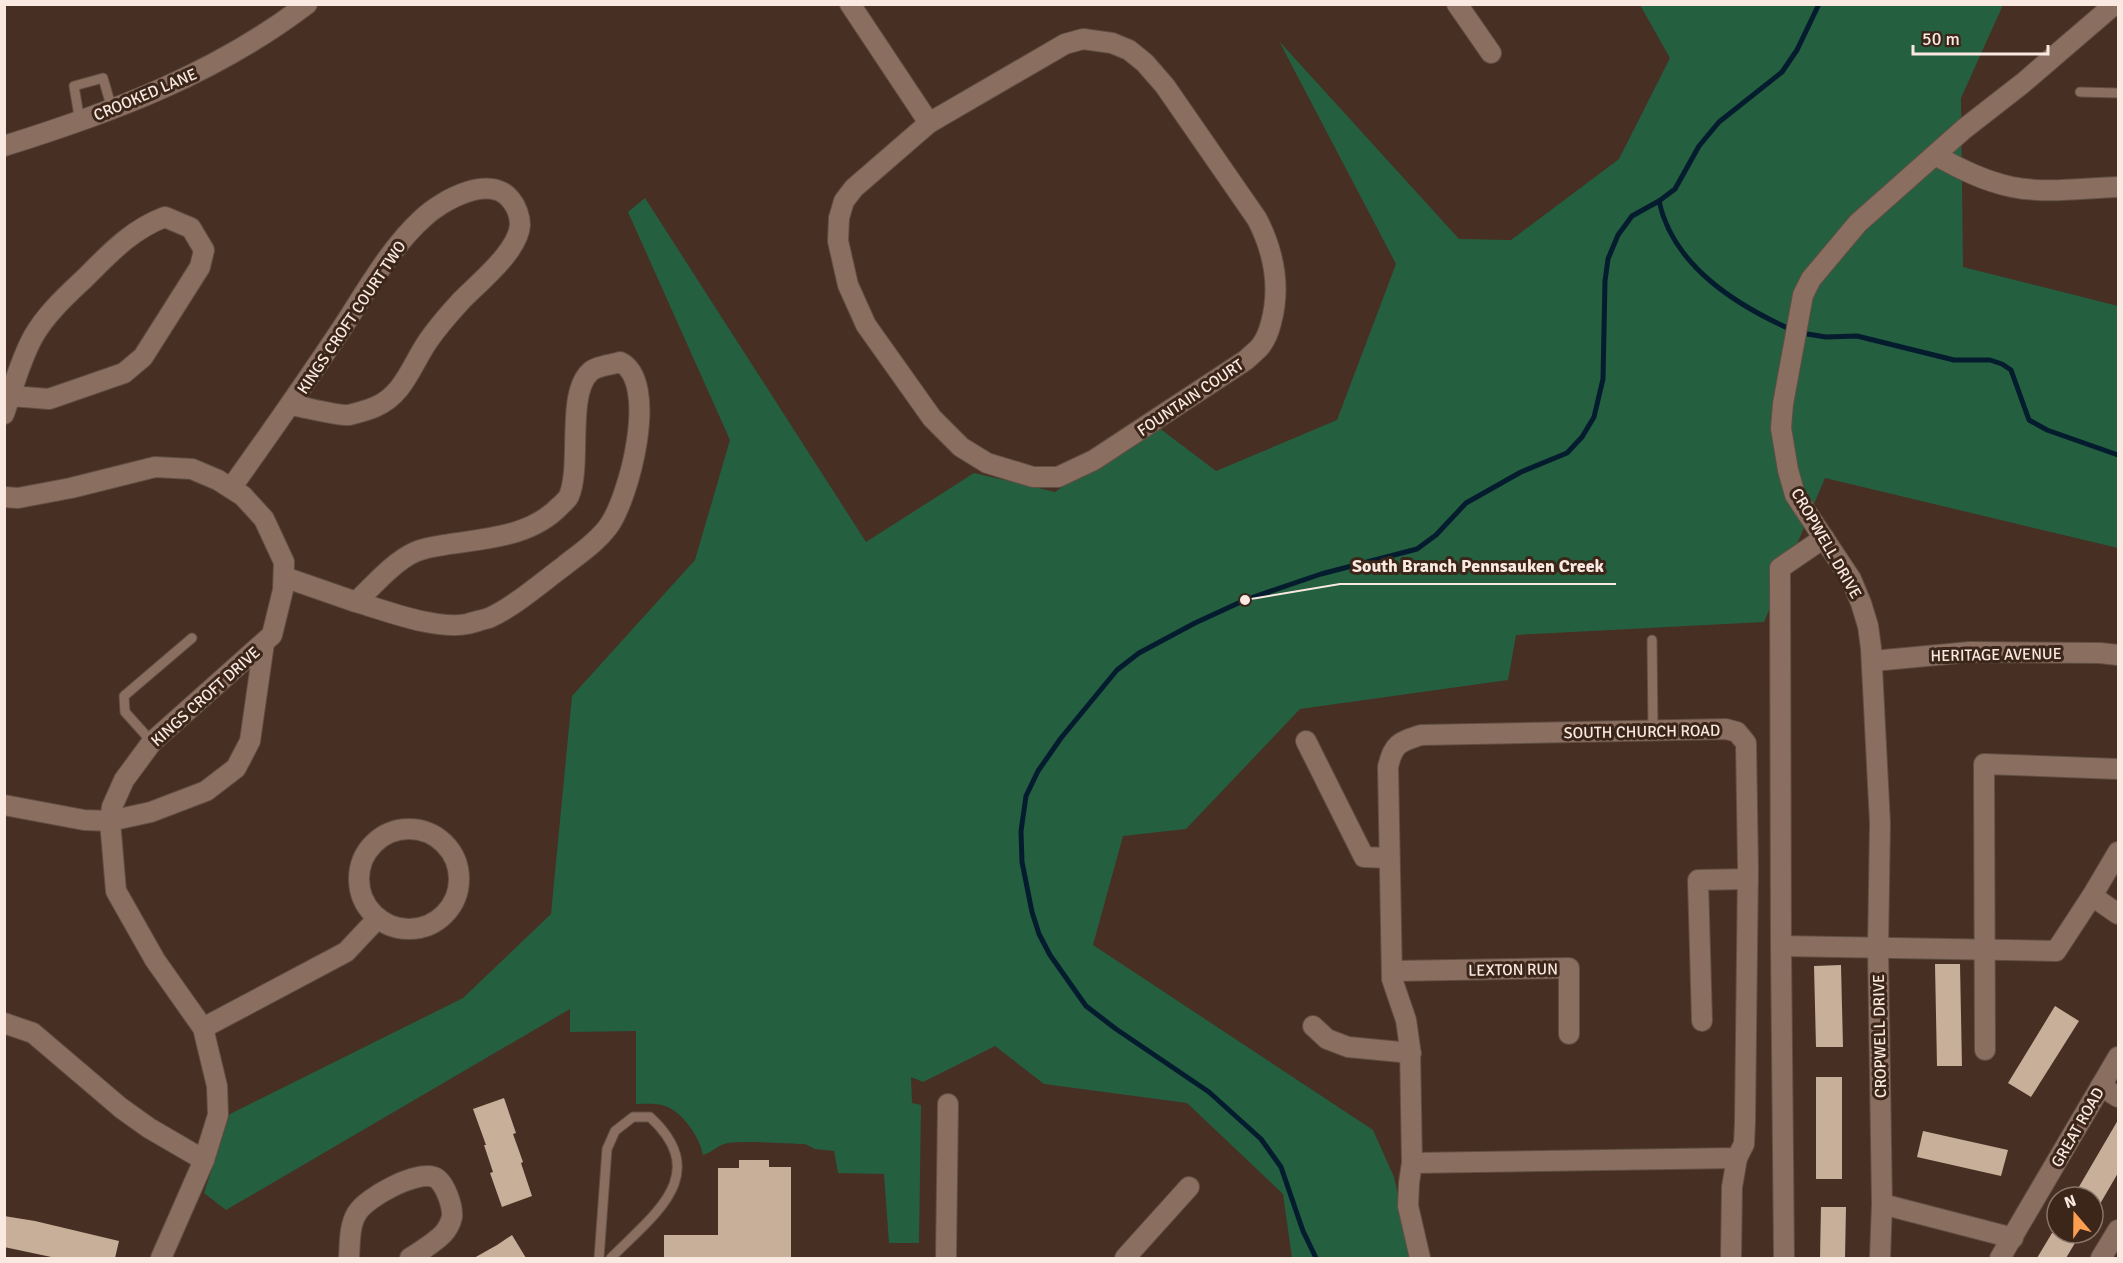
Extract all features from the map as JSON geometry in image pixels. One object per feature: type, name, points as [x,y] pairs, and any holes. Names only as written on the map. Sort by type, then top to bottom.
[{"type":"street","name":"CROOKED LANE","points":[[4,146],[80,122],[181,81],[245,45],[307,4]]},
{"type":"street","points":[[850,4],[929,123]]},
{"type":"street","points":[[1457,4],[1491,53]]},
{"type":"street","name":"CROPWELL DRIVE","points":[[1880,1258],[1882,1204],[1878,948],[1880,823],[1873,661],[1862,603],[1851,579],[1795,495],[1781,428],[1786,381],[1803,295],[1811,279],[1858,223],[1964,129],[2023,83],[2115,4]]},
{"type":"street","name":"FOUNTAIN COURT","points":[[1083,39],[1112,43],[1129,50],[1145,63],[1165,87],[1257,219],[1266,236],[1275,268],[1276,304],[1268,333],[1260,347],[1246,360],[1094,460],[1058,477],[1033,477],[987,463],[961,447],[932,418],[866,325],[848,285],[838,241],[839,218],[844,201],[854,188],[929,123],[1065,44],[1083,39]]},
{"type":"street","points":[[1935,155],[1972,175],[2013,187],[2037,189],[2118,187]]},
{"type":"street","name":"KINGS CROFT COURT TWO","points":[[231,488],[291,405],[397,246],[424,217],[454,197],[480,188],[495,188],[508,196],[516,207],[520,224],[516,240],[486,278],[460,302],[428,340],[400,388],[391,398],[376,407],[347,415],[291,405]]},
{"type":"street","points":[[165,217],[191,228],[204,250],[200,267],[143,357],[124,373],[49,399],[8,405],[26,352],[35,334],[57,305],[123,241],[150,222],[165,217]]},
{"type":"street","points":[[284,577],[356,602],[426,622],[465,624],[489,618],[530,592],[593,543],[608,528],[618,511],[630,477],[641,418],[639,395],[632,375],[625,365],[620,362],[591,370],[584,380],[579,393],[573,476],[568,497],[551,515],[507,535],[426,548],[413,553],[391,568],[356,602]]},
{"type":"street","name":"KINGS CROFT DRIVE","points":[[4,497],[18,498],[71,488],[155,467],[192,470],[218,480],[243,496],[264,519],[284,562],[283,590],[272,635],[152,742],[124,780],[112,807],[110,821],[116,891],[155,960],[203,1028],[217,1086],[218,1114],[204,1160],[161,1258]]},
{"type":"street","points":[[1784,1258],[1780,568],[1824,538]]},
{"type":"street","points":[[4,805],[84,820],[110,821],[151,812],[206,791],[236,768],[250,741],[264,643]]},
{"type":"street","name":"HERITAGE AVENUE","points":[[1873,661],[1970,652],[2100,652],[2118,655]]},
{"type":"street","name":"SOUTH CHURCH ROAD","points":[[1420,1258],[1408,1206],[1412,1163],[1411,1053],[1406,1020],[1392,979],[1388,767],[1392,750],[1403,741],[1421,735],[1726,729],[1737,732],[1746,743],[1748,879],[1745,1122],[1744,1144],[1737,1158],[1732,1187],[1731,1258]]},
{"type":"street","points":[[1306,741],[1364,857],[1389,858]]},
{"type":"street","points":[[1985,1050],[1984,764],[2118,769]]},
{"type":"street","points":[[398,830],[422,830],[436,837],[449,849],[457,864],[459,881],[455,897],[446,912],[433,923],[417,928],[400,928],[378,918],[362,899],[358,884],[360,867],[366,852],[376,840],[398,830]]},
{"type":"street","points":[[1781,946],[2056,951],[2118,852]]},
{"type":"street","points":[[1702,1021],[1698,879],[1748,879]]},
{"type":"street","points":[[2092,896],[2118,914]]},
{"type":"street","points":[[203,1028],[346,952],[378,918]]},
{"type":"street","name":"LEXTON RUN","points":[[1392,970],[1569,968],[1569,1034]]},
{"type":"street","points":[[4,1023],[33,1033],[121,1108],[149,1128],[204,1160]]},
{"type":"street","points":[[1313,1026],[1328,1040],[1348,1047],[1411,1053]]},
{"type":"street","name":"GREAT ROAD","points":[[2000,1258],[2118,1057]]},
{"type":"street","points":[[2101,1086],[2118,1097]]},
{"type":"street","points":[[946,1258],[948,1104]]},
{"type":"street","points":[[1412,1163],[1737,1158]]},
{"type":"street","points":[[349,1258],[351,1226],[358,1212],[371,1199],[417,1178],[434,1177],[442,1183],[452,1210],[452,1220],[444,1233],[410,1258]]},
{"type":"street","points":[[1125,1258],[1189,1187]]},
{"type":"street","points":[[1882,1204],[2013,1238]]},
{"type":"street","points":[[2101,1258],[2118,1230]]},
{"type":"lane","points":[[80,122],[74,86],[103,78],[112,109]]},
{"type":"lane","points":[[2079,92],[2118,93]]},
{"type":"lane","points":[[152,742],[125,712],[124,696],[192,639]]},
{"type":"lane","points":[[1652,640],[1653,730]]},
{"type":"lane","points":[[599,1258],[607,1149],[615,1131],[624,1124],[633,1118],[651,1117],[672,1145],[679,1165],[675,1185],[658,1210],[611,1258]]},
{"type":"green space","points":[[1640,5],[2003,5],[1961,98],[1963,267],[2118,306],[2118,548],[1825,478],[1764,622],[1516,635],[1508,680],[1300,709],[1186,829],[1123,836],[1093,945],[1373,1130],[1394,1177],[1412,1258],[1292,1258],[1283,1194],[1187,1103],[1044,1084],[995,1046],[923,1082],[911,1077],[912,1103],[921,1105],[919,1243],[889,1243],[884,1174],[838,1173],[834,1151],[815,1149],[805,1144],[736,1142],[721,1145],[703,1155],[694,1134],[672,1109],[662,1105],[636,1104],[636,1031],[570,1032],[570,1009],[226,1210],[204,1193],[230,1114],[463,998],[551,914],[572,696],[695,560],[730,440],[628,212],[645,198],[866,542],[974,473],[1055,492],[1154,424],[1216,471],[1337,420],[1396,264],[1279,41],[1459,239],[1511,240],[1619,159],[1670,58]]},
{"type":"building","points":[[1935,964],[1960,964],[1962,1066],[1937,1066]]},
{"type":"building","points":[[1841,965],[1843,1047],[1816,1047],[1814,966]]},
{"type":"building","points":[[2055,1006],[2079,1021],[2031,1097],[2008,1083]]},
{"type":"building","points":[[1816,1077],[1842,1077],[1842,1179],[1816,1179]]},
{"type":"building","points":[[504,1098],[516,1133],[513,1134],[532,1196],[502,1207],[490,1173],[493,1172],[484,1145],[486,1145],[473,1109]]},
{"type":"building","points":[[2118,1120],[2118,1173],[2105,1195],[2105,1185],[2080,1185]]},
{"type":"building","points":[[1923,1131],[2008,1150],[2001,1176],[1917,1157]]},
{"type":"building","points":[[739,1160],[769,1160],[769,1167],[791,1167],[791,1258],[664,1258],[664,1235],[718,1235],[718,1168],[739,1168]]},
{"type":"building","points":[[1821,1207],[1846,1207],[1845,1258],[1820,1258]]},
{"type":"building","points":[[4,1216],[119,1241],[115,1258],[56,1258],[4,1247]]},
{"type":"building","points":[[512,1235],[526,1258],[474,1258],[497,1245]]},
{"type":"building","points":[[2045,1245],[2074,1245],[2066,1258],[2037,1258]]},
{"type":"waterway","points":[[1316,1258],[1303,1231],[1281,1167],[1261,1139],[1209,1092],[1086,1006],[1050,955],[1039,934],[1032,912],[1022,862],[1021,831],[1026,796],[1038,771],[1061,738],[1117,670],[1139,653],[1245,600],[1321,574],[1417,549],[1436,535],[1466,503],[1521,472],[1567,453],[1582,437],[1594,417],[1603,379],[1605,281],[1608,259],[1618,235],[1632,216],[1675,189],[1699,146],[1719,122],[1782,72],[1797,50],[1819,4]]},
{"type":"waterway","points":[[1659,201],[1666,224],[1692,264],[1729,295],[1792,330]]},
{"type":"waterway","points":[[1801,333],[1826,337],[1857,336],[1954,360],[1990,360],[2002,364],[2011,370],[2029,420],[2047,430],[2118,455]]},
{"type":"place","name":"South Branch Pennsauken Creek","points":[[1245,600]]}]
